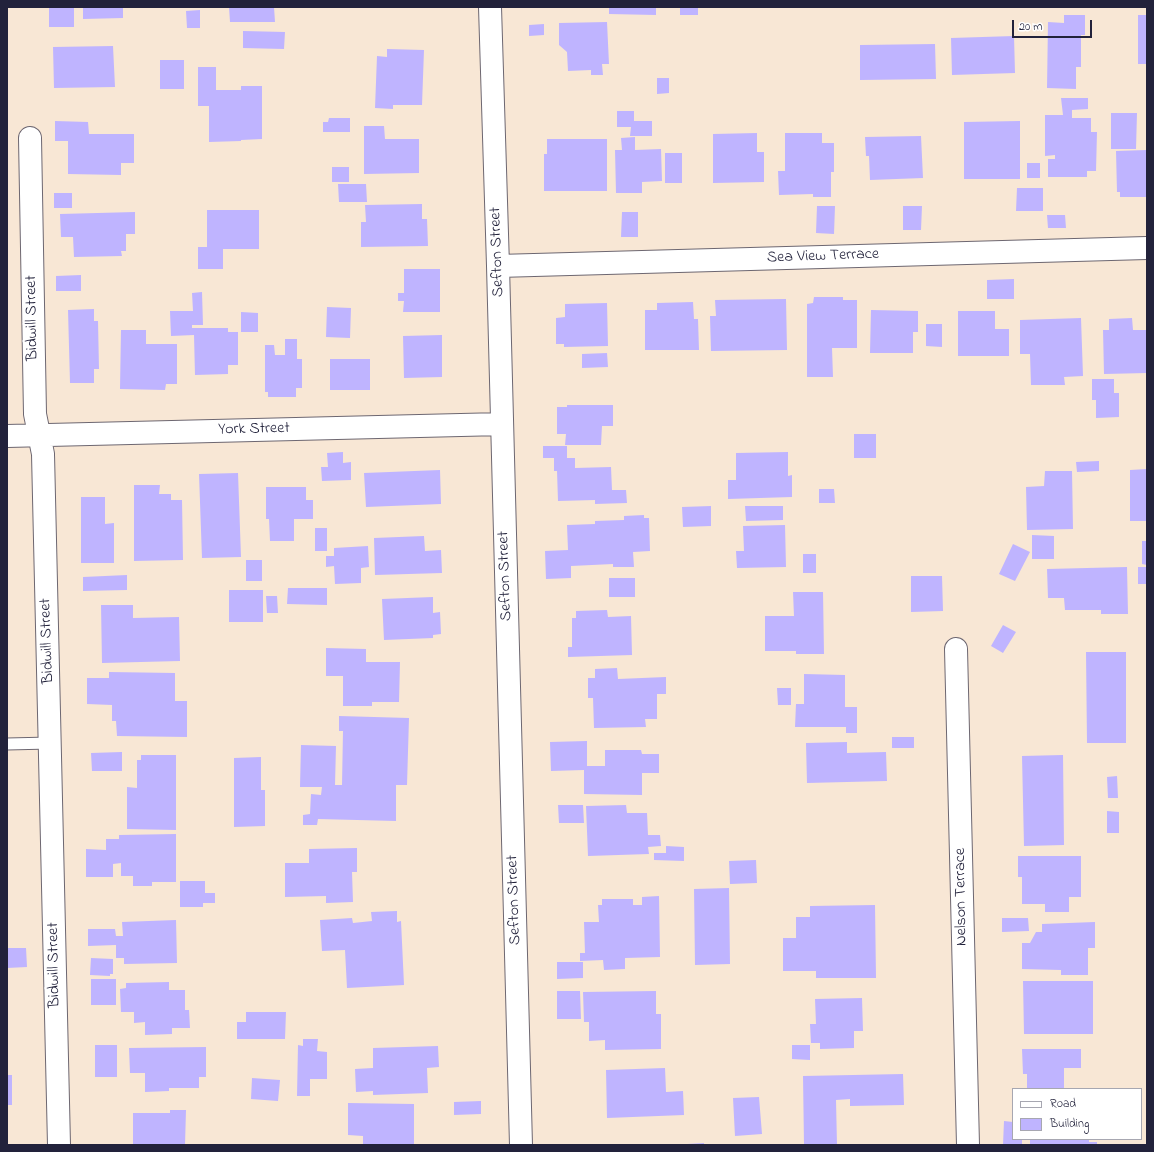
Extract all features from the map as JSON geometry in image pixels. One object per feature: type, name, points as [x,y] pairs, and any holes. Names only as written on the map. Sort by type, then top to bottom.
[{"type":"street","name":"Sefton Street","points":[[490,7],[522,1145]]},
{"type":"street","name":"Bidwill Street","points":[[30,138],[35,414],[43,454],[59,1145]]},
{"type":"street","name":"Sea View Terrace","points":[[498,266],[1147,248]]},
{"type":"street","name":"York Street","points":[[7,436],[502,424]]},
{"type":"street","name":"Nelson Terrace","points":[[956,649],[968,1145]]},
{"type":"lane","points":[[7,744],[50,743]]},
{"type":"building","points":[[49,7],[74,7],[74,27],[49,27]]},
{"type":"building","points":[[83,7],[123,7],[123,18],[83,19]]},
{"type":"building","points":[[229,7],[274,7],[275,22],[230,22]]},
{"type":"building","points":[[609,7],[656,7],[656,15],[609,14]]},
{"type":"building","points":[[680,7],[698,7],[698,15],[680,15]]},
{"type":"building","points":[[200,10],[200,28],[187,28],[186,11]]},
{"type":"building","points":[[1064,15],[1085,15],[1085,35],[1081,35],[1081,67],[1076,67],[1076,89],[1047,88],[1048,22],[1064,23]]},
{"type":"building","points":[[1138,15],[1147,15],[1147,64],[1138,64]]},
{"type":"building","points":[[607,22],[609,64],[602,64],[603,75],[591,75],[591,70],[568,71],[567,52],[559,45],[559,23]]},
{"type":"building","points":[[544,24],[544,35],[529,36],[529,25]]},
{"type":"building","points":[[243,31],[285,32],[284,49],[243,48]]},
{"type":"building","points":[[1014,36],[1015,73],[952,75],[951,38]]},
{"type":"building","points":[[935,44],[936,79],[860,80],[860,45]]},
{"type":"building","points":[[113,46],[115,87],[54,88],[53,47]]},
{"type":"building","points":[[387,49],[424,50],[422,105],[393,105],[393,109],[375,108],[377,56],[387,57]]},
{"type":"building","points":[[160,60],[184,60],[184,89],[160,89]]},
{"type":"building","points":[[198,67],[216,67],[216,90],[241,90],[241,86],[262,86],[262,139],[209,142],[209,106],[198,106]]},
{"type":"building","points":[[657,78],[669,78],[669,93],[657,94]]},
{"type":"building","points":[[1061,98],[1088,98],[1088,109],[1072,110],[1072,118],[1091,118],[1091,132],[1097,132],[1096,171],[1087,171],[1087,177],[1048,177],[1048,159],[1055,159],[1055,155],[1045,156],[1045,115],[1063,115]]},
{"type":"building","points":[[617,111],[634,111],[634,121],[652,121],[652,136],[630,136],[631,127],[617,127]]},
{"type":"building","points":[[1111,113],[1137,113],[1136,149],[1111,149]]},
{"type":"building","points":[[329,118],[350,118],[350,132],[323,132],[323,122],[328,122]]},
{"type":"building","points":[[55,121],[88,122],[89,134],[134,134],[134,163],[121,163],[121,175],[68,174],[68,141],[55,141]]},
{"type":"building","points":[[1020,121],[1020,179],[964,179],[964,122]]},
{"type":"building","points":[[364,126],[384,126],[385,139],[419,139],[419,173],[364,174]]},
{"type":"building","points":[[757,133],[757,152],[764,152],[764,182],[713,183],[713,134]]},
{"type":"building","points":[[785,133],[822,133],[822,143],[834,143],[834,172],[831,172],[831,197],[813,197],[813,194],[779,195],[778,171],[785,171]]},
{"type":"building","points":[[921,136],[923,178],[870,180],[869,156],[866,156],[865,137]]},
{"type":"building","points":[[635,137],[635,150],[661,149],[662,181],[642,182],[642,193],[616,193],[615,150],[622,150],[621,138]]},
{"type":"building","points":[[547,139],[607,139],[607,191],[544,191],[544,154],[547,154]]},
{"type":"building","points":[[1147,150],[1147,197],[1120,197],[1120,192],[1117,192],[1116,151]]},
{"type":"building","points":[[665,153],[682,153],[682,183],[665,183]]},
{"type":"building","points":[[1027,163],[1040,163],[1040,178],[1027,178]]},
{"type":"building","points":[[332,167],[349,167],[349,182],[332,182]]},
{"type":"building","points":[[338,184],[366,184],[367,202],[339,202]]},
{"type":"building","points":[[1017,188],[1043,188],[1043,211],[1016,211]]},
{"type":"building","points":[[54,193],[72,193],[72,208],[54,208]]},
{"type":"building","points":[[422,204],[422,219],[427,219],[428,246],[361,247],[361,222],[366,222],[365,205]]},
{"type":"building","points":[[817,206],[835,206],[834,234],[816,233]]},
{"type":"building","points":[[903,206],[922,206],[921,230],[903,230]]},
{"type":"building","points":[[207,210],[259,210],[259,249],[223,249],[223,269],[198,269],[198,247],[207,247]]},
{"type":"building","points":[[135,212],[135,234],[126,234],[126,251],[121,251],[122,256],[74,257],[73,237],[61,237],[60,214]]},
{"type":"building","points":[[622,212],[638,212],[638,237],[621,237]]},
{"type":"building","points":[[1047,215],[1065,215],[1066,228],[1048,228]]},
{"type":"building","points":[[404,269],[440,269],[440,312],[403,312],[404,301],[398,301],[398,293],[404,293]]},
{"type":"building","points":[[81,275],[81,291],[56,291],[56,276]]},
{"type":"building","points":[[1014,279],[1014,299],[987,299],[987,280]]},
{"type":"building","points":[[202,292],[203,325],[192,325],[192,328],[228,328],[228,332],[238,332],[238,365],[228,365],[228,374],[195,375],[194,335],[171,336],[170,311],[193,311],[192,293]]},
{"type":"building","points":[[814,297],[843,297],[843,300],[857,300],[857,348],[832,348],[833,377],[807,377],[807,304],[813,303]]},
{"type":"building","points":[[786,299],[787,350],[711,351],[710,316],[716,316],[715,300]]},
{"type":"building","points":[[693,302],[694,319],[698,319],[699,350],[645,350],[645,310],[657,310],[657,303]]},
{"type":"building","points":[[607,303],[608,346],[564,347],[564,344],[556,344],[556,318],[565,317],[565,304]]},
{"type":"building","points":[[327,307],[351,308],[350,338],[326,337]]},
{"type":"building","points":[[94,309],[94,321],[98,321],[99,369],[94,369],[94,383],[70,383],[68,310]]},
{"type":"building","points":[[871,310],[918,311],[918,332],[913,332],[913,353],[870,353]]},
{"type":"building","points":[[958,311],[995,311],[995,329],[1009,329],[1009,356],[958,356]]},
{"type":"building","points":[[241,312],[258,313],[258,332],[241,332]]},
{"type":"building","points":[[1081,318],[1083,376],[1064,377],[1065,385],[1031,385],[1030,354],[1020,354],[1020,320]]},
{"type":"building","points":[[1132,318],[1133,330],[1147,330],[1147,373],[1104,374],[1103,330],[1109,330],[1109,319]]},
{"type":"building","points":[[926,324],[942,324],[942,347],[926,346]]},
{"type":"building","points":[[121,330],[146,330],[146,344],[177,344],[177,384],[166,384],[165,390],[120,389]]},
{"type":"building","points":[[442,335],[442,377],[404,378],[403,336]]},
{"type":"building","points":[[285,339],[297,339],[297,359],[302,359],[302,388],[296,388],[296,397],[268,397],[268,392],[265,392],[265,345],[274,345],[275,355],[285,355]]},
{"type":"building","points":[[607,353],[608,367],[582,368],[582,354]]},
{"type":"building","points":[[330,359],[370,359],[370,390],[330,390]]},
{"type":"building","points":[[1092,379],[1114,379],[1114,393],[1119,393],[1119,417],[1096,418],[1096,400],[1092,400]]},
{"type":"building","points":[[567,405],[613,405],[613,426],[602,426],[601,445],[565,445],[566,434],[557,434],[557,407],[567,407]]},
{"type":"building","points":[[854,434],[876,434],[876,458],[854,458]]},
{"type":"building","points":[[543,446],[567,446],[567,458],[575,458],[575,468],[611,467],[612,490],[626,490],[627,503],[595,504],[595,500],[558,501],[557,471],[554,471],[554,458],[543,458]]},
{"type":"building","points":[[343,452],[343,463],[351,462],[351,480],[322,481],[321,467],[328,467],[327,453]]},
{"type":"building","points":[[788,452],[788,476],[792,475],[792,497],[728,499],[728,480],[736,480],[736,453]]},
{"type":"building","points":[[1099,461],[1099,471],[1077,472],[1076,462]]},
{"type":"building","points":[[1147,469],[1147,521],[1130,521],[1130,470]]},
{"type":"building","points":[[440,470],[441,504],[366,507],[364,473]]},
{"type":"building","points":[[1045,471],[1072,471],[1073,529],[1027,530],[1026,487],[1044,486]]},
{"type":"building","points":[[238,473],[241,557],[202,558],[199,474]]},
{"type":"building","points":[[134,485],[160,485],[159,494],[171,494],[171,500],[182,500],[183,560],[134,561]]},
{"type":"building","points":[[266,487],[306,487],[306,500],[313,500],[313,519],[294,519],[294,541],[270,541],[269,519],[266,519]]},
{"type":"building","points":[[819,489],[834,489],[835,503],[819,503]]},
{"type":"building","points":[[81,497],[105,497],[105,524],[114,523],[114,563],[81,563]]},
{"type":"building","points":[[711,506],[711,526],[683,527],[682,507]]},
{"type":"building","points":[[745,506],[783,506],[783,520],[746,521]]},
{"type":"building","points":[[644,515],[644,518],[649,518],[650,551],[633,552],[634,567],[613,567],[613,564],[571,566],[571,578],[546,579],[545,551],[568,550],[567,525],[595,524],[595,521],[624,520],[624,516]]},
{"type":"building","points":[[785,525],[786,567],[737,568],[736,551],[744,551],[743,526]]},
{"type":"building","points":[[315,528],[327,528],[327,551],[315,551]]},
{"type":"building","points":[[1032,535],[1054,536],[1054,559],[1032,559]]},
{"type":"building","points":[[424,536],[425,551],[441,550],[442,573],[375,575],[374,538]]},
{"type":"building","points":[[1142,541],[1147,541],[1147,565],[1142,564]]},
{"type":"building","points":[[1013,544],[1030,552],[1015,581],[999,574]]},
{"type":"building","points":[[368,546],[369,567],[361,568],[361,583],[335,584],[334,566],[326,567],[326,556],[334,556],[334,548]]},
{"type":"building","points":[[803,554],[816,554],[816,573],[803,573]]},
{"type":"building","points":[[246,560],[262,560],[262,581],[246,581]]},
{"type":"building","points":[[1127,567],[1128,614],[1101,614],[1101,610],[1065,610],[1064,598],[1048,598],[1047,569]]},
{"type":"building","points":[[1138,567],[1147,567],[1147,584],[1138,584]]},
{"type":"building","points":[[127,575],[127,590],[83,591],[83,577]]},
{"type":"building","points":[[911,576],[942,576],[943,611],[911,612]]},
{"type":"building","points":[[609,578],[635,578],[635,597],[609,597]]},
{"type":"building","points":[[288,588],[327,588],[327,605],[287,604]]},
{"type":"building","points":[[229,590],[263,590],[263,622],[229,622]]},
{"type":"building","points":[[793,592],[823,592],[824,654],[796,654],[796,651],[765,651],[765,616],[794,616]]},
{"type":"building","points":[[266,596],[277,596],[278,613],[267,613]]},
{"type":"building","points":[[433,597],[433,613],[440,612],[441,634],[433,635],[433,638],[384,640],[382,599]]},
{"type":"building","points":[[101,605],[133,605],[133,618],[179,617],[180,661],[102,663]]},
{"type":"building","points":[[607,610],[608,617],[631,616],[632,655],[568,657],[568,647],[572,647],[572,618],[576,618],[576,611]]},
{"type":"building","points":[[1003,625],[1016,632],[1003,653],[991,646]]},
{"type":"building","points":[[326,648],[366,649],[366,662],[400,662],[399,702],[372,702],[372,706],[343,706],[343,676],[326,676]]},
{"type":"building","points":[[1086,652],[1126,652],[1126,743],[1087,743]]},
{"type":"building","points":[[617,668],[618,679],[666,677],[666,694],[657,694],[657,719],[645,719],[646,727],[594,728],[593,698],[588,698],[588,678],[595,678],[595,669]]},
{"type":"building","points":[[109,672],[175,673],[175,701],[187,701],[187,737],[117,736],[116,721],[112,721],[112,705],[87,704],[87,678],[109,678]]},
{"type":"building","points":[[804,674],[845,675],[845,707],[857,707],[857,733],[846,733],[846,727],[795,727],[796,704],[804,704]]},
{"type":"building","points":[[777,688],[791,688],[791,705],[778,705]]},
{"type":"building","points":[[339,716],[409,718],[407,785],[396,785],[396,821],[318,819],[317,825],[303,825],[303,815],[310,814],[311,794],[321,795],[322,787],[300,787],[301,745],[336,746],[335,785],[342,785],[343,731],[339,731]]},
{"type":"building","points":[[892,737],[914,737],[914,748],[892,748]]},
{"type":"building","points":[[587,741],[587,766],[605,766],[605,750],[641,750],[642,754],[659,754],[659,773],[642,773],[642,795],[584,794],[584,770],[551,771],[550,742]]},
{"type":"building","points":[[847,742],[847,753],[886,752],[887,781],[807,783],[806,743]]},
{"type":"building","points":[[122,752],[122,771],[92,771],[91,753]]},
{"type":"building","points":[[141,755],[176,755],[176,830],[127,829],[127,787],[137,788],[137,760],[141,760]]},
{"type":"building","points":[[1063,755],[1064,845],[1024,846],[1022,756]]},
{"type":"building","points":[[261,757],[261,790],[265,790],[265,826],[234,827],[234,758]]},
{"type":"building","points":[[1117,776],[1118,798],[1108,798],[1107,777]]},
{"type":"building","points":[[558,805],[583,805],[584,823],[559,823]]},
{"type":"building","points":[[626,805],[627,813],[647,813],[648,835],[660,835],[661,846],[648,847],[649,854],[588,856],[586,806]]},
{"type":"building","points":[[1107,811],[1119,812],[1119,833],[1107,833]]},
{"type":"building","points":[[176,834],[176,882],[152,882],[152,886],[133,886],[133,876],[121,876],[121,863],[113,864],[113,877],[86,877],[86,849],[106,850],[106,839],[119,839],[119,835]]},
{"type":"building","points":[[666,846],[684,847],[684,861],[654,860],[654,853],[666,853]]},
{"type":"building","points":[[357,848],[357,872],[352,872],[353,902],[326,903],[326,896],[285,897],[285,863],[309,863],[309,849]]},
{"type":"building","points":[[1018,856],[1081,856],[1081,897],[1069,897],[1069,912],[1045,912],[1045,904],[1022,904],[1022,877],[1018,877]]},
{"type":"building","points":[[756,860],[757,883],[730,884],[729,861]]},
{"type":"building","points":[[180,881],[205,881],[205,893],[215,893],[215,903],[203,903],[203,907],[180,907]]},
{"type":"building","points":[[729,888],[730,964],[695,965],[694,889]]},
{"type":"building","points":[[659,896],[660,957],[625,958],[625,969],[604,970],[603,960],[580,961],[580,953],[585,953],[584,922],[599,922],[598,905],[602,905],[602,899],[633,899],[633,905],[642,905],[642,897]]},
{"type":"building","points":[[875,905],[876,978],[816,978],[816,971],[783,971],[783,938],[796,938],[796,917],[810,917],[810,906]]},
{"type":"building","points":[[397,911],[397,922],[401,921],[404,985],[347,988],[345,950],[322,951],[320,920],[352,918],[353,923],[372,921],[371,912]]},
{"type":"building","points":[[1002,918],[1028,918],[1029,931],[1002,932]]},
{"type":"building","points":[[176,920],[177,963],[124,964],[124,958],[116,958],[116,945],[88,946],[88,929],[115,929],[116,936],[123,936],[122,922]]},
{"type":"building","points":[[1095,922],[1095,948],[1088,948],[1088,975],[1061,975],[1061,970],[1022,969],[1022,943],[1030,943],[1036,932],[1042,932],[1042,924]]},
{"type":"building","points":[[7,948],[26,948],[27,967],[7,968]]},
{"type":"building","points":[[91,958],[113,959],[113,974],[110,974],[110,976],[90,975]]},
{"type":"building","points":[[557,962],[583,962],[583,978],[557,979]]},
{"type":"building","points":[[91,979],[116,979],[116,1005],[91,1005]]},
{"type":"building","points":[[1023,981],[1093,981],[1093,1034],[1024,1034]]},
{"type":"building","points":[[169,982],[169,990],[185,990],[185,1010],[189,1010],[190,1028],[172,1028],[172,1034],[145,1035],[145,1022],[134,1023],[134,1012],[121,1012],[120,989],[126,988],[126,983]]},
{"type":"building","points":[[557,991],[580,991],[581,1019],[557,1019]]},
{"type":"building","points":[[656,991],[656,1014],[661,1014],[661,1049],[605,1050],[605,1040],[589,1041],[589,1022],[584,1022],[583,992]]},
{"type":"building","points":[[862,998],[863,1031],[854,1031],[854,1048],[820,1049],[820,1043],[811,1043],[810,1024],[816,1024],[815,999]]},
{"type":"building","points":[[246,1012],[286,1012],[285,1039],[237,1039],[237,1022],[246,1022]]},
{"type":"building","points":[[303,1039],[318,1039],[317,1051],[327,1052],[327,1079],[310,1079],[310,1096],[297,1096],[298,1045],[303,1046]]},
{"type":"building","points":[[95,1045],[117,1045],[117,1077],[95,1077]]},
{"type":"building","points":[[792,1045],[810,1045],[810,1060],[792,1059]]},
{"type":"building","points":[[438,1046],[439,1067],[427,1068],[428,1093],[373,1095],[373,1091],[356,1092],[355,1069],[373,1068],[373,1048]]},
{"type":"building","points":[[206,1047],[206,1077],[199,1077],[199,1088],[169,1088],[169,1091],[145,1092],[145,1073],[130,1073],[129,1048]]},
{"type":"building","points":[[1022,1049],[1081,1049],[1081,1068],[1064,1068],[1064,1088],[1027,1088],[1027,1074],[1023,1074]]},
{"type":"building","points":[[665,1068],[666,1092],[683,1091],[684,1115],[607,1118],[606,1070]]},
{"type":"building","points":[[903,1074],[904,1105],[850,1106],[850,1099],[836,1100],[837,1145],[804,1145],[803,1076]]},
{"type":"building","points":[[7,1075],[12,1075],[12,1105],[7,1105]]},
{"type":"building","points":[[252,1078],[280,1080],[278,1101],[251,1099]]},
{"type":"building","points":[[759,1097],[762,1134],[735,1136],[733,1098]]},
{"type":"building","points":[[481,1101],[481,1114],[454,1115],[454,1102]]},
{"type":"building","points":[[348,1103],[414,1104],[414,1145],[363,1145],[363,1136],[348,1135]]},
{"type":"building","points":[[170,1110],[186,1110],[185,1145],[133,1145],[133,1113],[170,1113]]},
{"type":"building","points":[[1004,1121],[1012,1122],[1012,1140],[1022,1140],[1022,1145],[1003,1145]]},
{"type":"building","points":[[1030,1140],[1089,1140],[1089,1142],[1097,1142],[1097,1145],[1030,1145]]},
{"type":"building","points":[[704,1143],[704,1145],[687,1144]]}]
